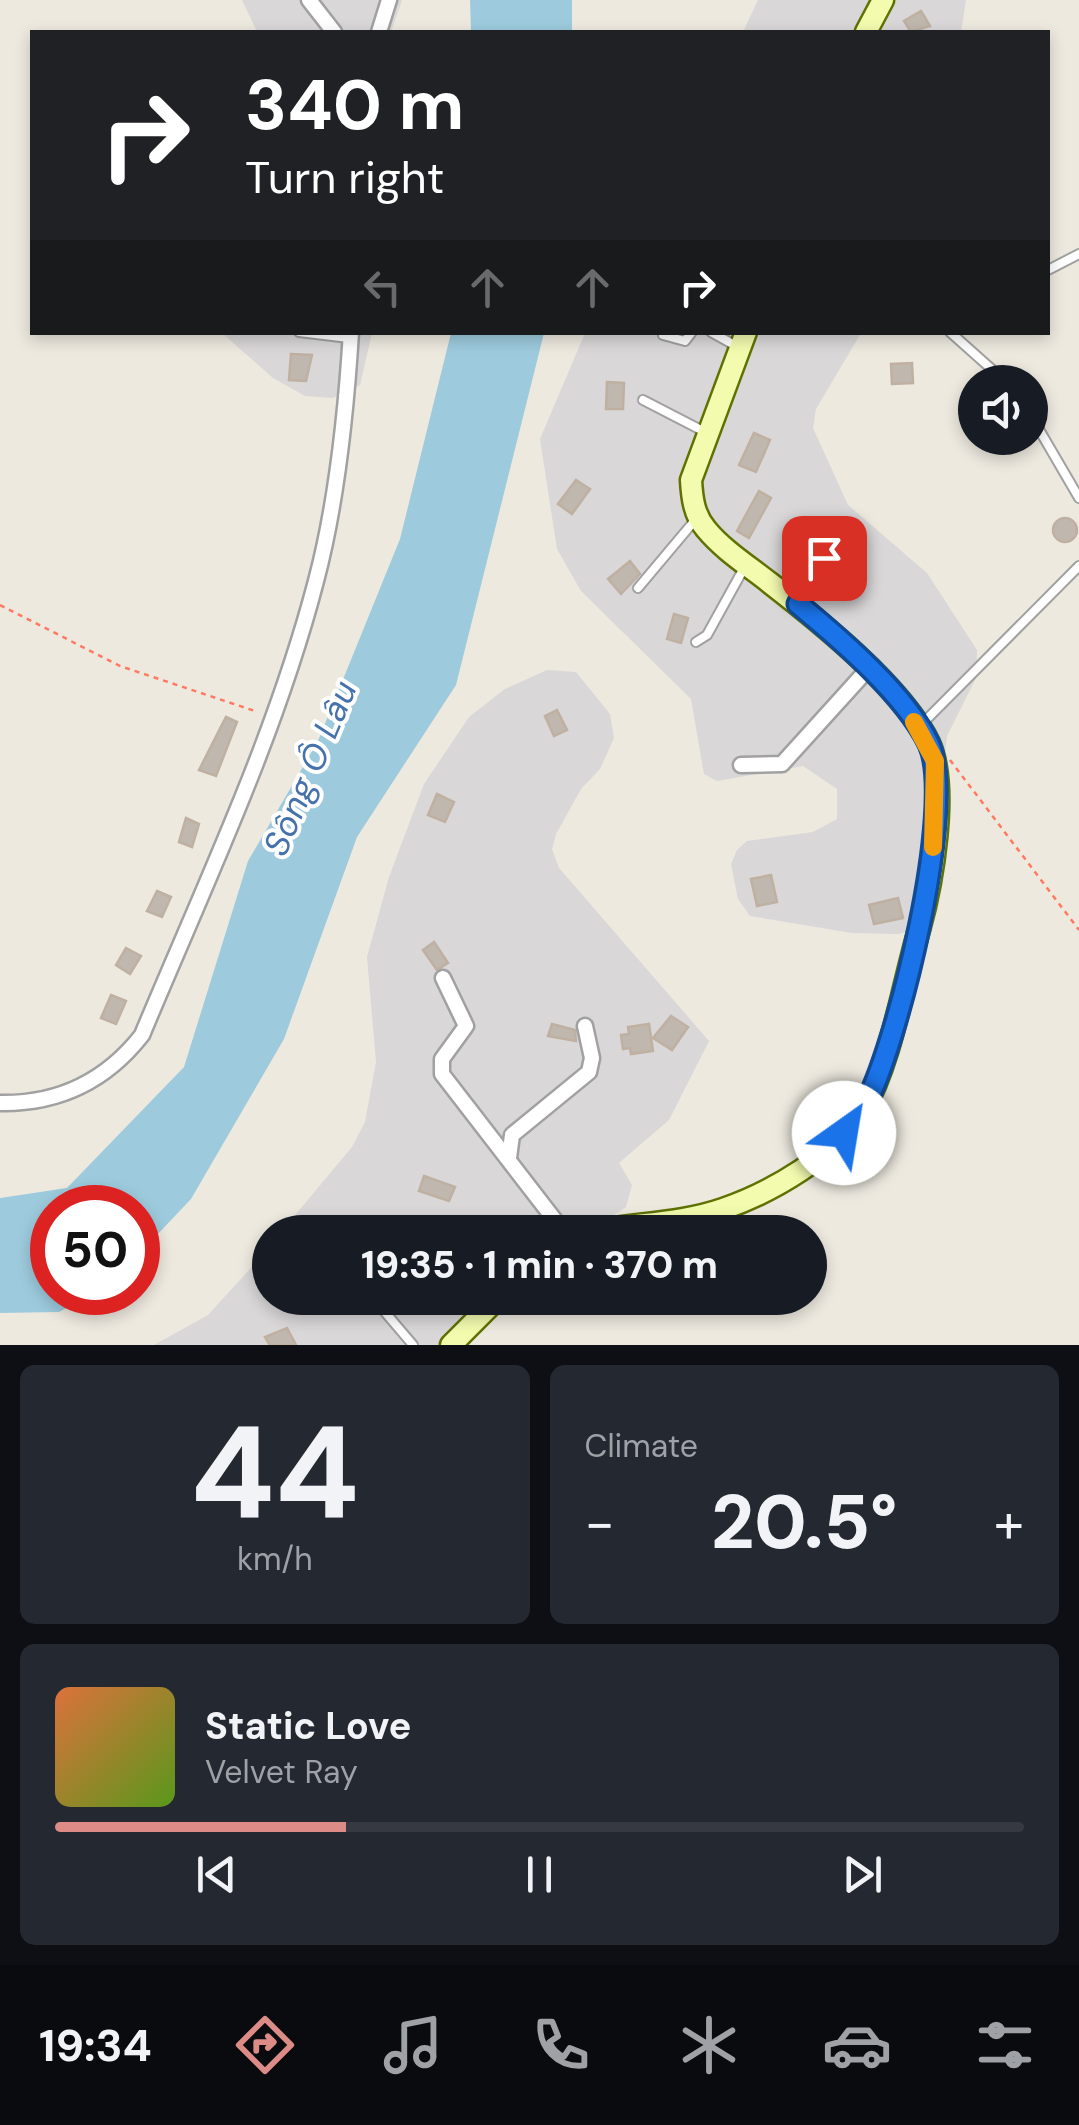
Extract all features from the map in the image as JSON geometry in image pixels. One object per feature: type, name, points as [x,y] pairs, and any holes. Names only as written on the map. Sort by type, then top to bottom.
[{"type":"main road","points":[[867,30],[883,0]]},
{"type":"main road","points":[[689,1215],[724,1209],[813,1159],[863,1110],[926,904],[936,830],[935,761],[918,727],[868,670],[798,604],[707,530],[698,516],[691,480],[743,340]]},
{"type":"main road","points":[[451,1345],[481,1315]]},
{"type":"street","points":[[308,0],[332,30]]},
{"type":"street","points":[[380,30],[389,0]]},
{"type":"street","points":[[0,1103],[49,1099],[78,1089],[105,1074],[142,1035],[274,718],[326,536],[351,336]]},
{"type":"street","points":[[740,765],[782,764],[868,670]]},
{"type":"street","points":[[444,978],[466,1026],[442,1059],[442,1074],[551,1215]]},
{"type":"street","points":[[509,1158],[512,1135],[589,1072],[592,1058],[585,1026]]},
{"type":"lane","points":[[1050,269],[1079,254]]},
{"type":"lane","points":[[664,335],[685,341],[690,335]]},
{"type":"lane","points":[[953,335],[987,365]]},
{"type":"lane","points":[[643,400],[708,434]]},
{"type":"lane","points":[[1048,445],[1079,498]]},
{"type":"lane","points":[[638,588],[698,516]]},
{"type":"lane","points":[[798,604],[824,558]]},
{"type":"lane","points":[[696,642],[707,635],[746,564]]},
{"type":"lane","points":[[918,727],[1079,566]]},
{"type":"lane","points":[[388,1315],[414,1345]]},
{"type":"path","points":[[0,605],[120,666],[274,718]]},
{"type":"path","points":[[930,746],[941,750],[964,776],[1079,930]]},
{"type":"shaded area","points":[[242,0],[402,0],[392,30],[256,30]]},
{"type":"shaded area","points":[[758,0],[966,0],[961,30],[744,30]]},
{"type":"shaded area","points":[[224,335],[372,335],[360,385],[333,398],[305,396],[273,378]]},
{"type":"shaded area","points":[[584,335],[860,335],[816,409],[813,428],[848,505],[927,573],[977,650],[976,678],[947,736],[940,794],[943,868],[937,896],[921,927],[899,934],[852,933],[750,916],[738,899],[731,864],[737,850],[747,841],[813,832],[837,819],[837,789],[803,766],[717,781],[704,774],[691,699],[581,591],[557,549],[540,439]]},
{"type":"shaded area","points":[[547,670],[576,672],[610,714],[614,738],[600,769],[581,789],[552,849],[559,868],[709,1041],[669,1120],[619,1163],[632,1185],[626,1207],[614,1215],[295,1215],[352,1147],[365,1122],[376,1062],[367,957],[389,877],[424,784],[469,717],[505,689]]},
{"type":"shaded area","points":[[252,1267],[252,1315],[497,1315],[466,1345],[154,1345],[208,1315]]},
{"type":"water","points":[[470,0],[572,0],[572,30],[471,30]]},
{"type":"water","name":"Sông Ô Lâu","points":[[451,335],[544,335],[456,685],[357,837],[284,1039],[191,1199],[160,1232],[160,1185],[70,1185],[184,1067],[248,861],[318,741],[400,539]]},
{"type":"water","points":[[30,1194],[30,1312],[0,1313],[0,1198]]},
{"type":"building","points":[[921,11],[930,26],[910,30],[904,21]]},
{"type":"building","points":[[291,354],[312,355],[306,381],[289,380]]},
{"type":"building","points":[[912,363],[913,383],[892,384],[891,364]]},
{"type":"building","points":[[607,382],[624,383],[623,409],[606,409]]},
{"type":"building","points":[[754,433],[770,440],[756,472],[739,465]]},
{"type":"building","points":[[576,480],[590,489],[572,514],[558,504]]},
{"type":"building","points":[[759,491],[771,498],[749,538],[737,531]]},
{"type":"building","points":[[1065,518],[1074,521],[1074,539],[1065,542],[1056,539],[1053,530],[1056,521]]},
{"type":"building","points":[[630,561],[640,574],[621,594],[608,579]]},
{"type":"building","points":[[674,614],[688,618],[681,643],[667,639]]},
{"type":"building","points":[[557,710],[567,730],[554,736],[545,716]]},
{"type":"building","points":[[226,717],[237,722],[216,776],[199,770]]},
{"type":"building","points":[[437,794],[454,802],[445,822],[428,815]]},
{"type":"building","points":[[186,818],[199,824],[192,847],[179,842]]},
{"type":"building","points":[[771,875],[777,902],[757,906],[751,879]]},
{"type":"building","points":[[157,891],[171,897],[162,917],[147,911]]},
{"type":"building","points":[[898,898],[903,918],[874,924],[869,905]]},
{"type":"building","points":[[434,942],[448,963],[437,970],[423,950]]},
{"type":"building","points":[[126,948],[141,956],[130,974],[116,965]]},
{"type":"building","points":[[111,995],[126,1001],[116,1024],[101,1018]]},
{"type":"building","points":[[671,1016],[688,1027],[672,1050],[653,1038]]},
{"type":"building","points":[[552,1024],[575,1030],[576,1041],[548,1036]]},
{"type":"building","points":[[649,1024],[653,1051],[631,1054],[630,1048],[623,1049],[621,1035],[629,1034],[628,1027]]},
{"type":"building","points":[[424,1176],[455,1187],[449,1201],[419,1191]]},
{"type":"building","points":[[287,1328],[296,1345],[270,1345],[265,1337]]},
{"type":"slow traffic","points":[[914,722],[935,761],[933,847]]},
{"type":"route","points":[[824,558],[798,604],[881,682],[918,727],[935,761],[936,830],[926,904],[880,1065],[863,1110],[844,1133]]}]
